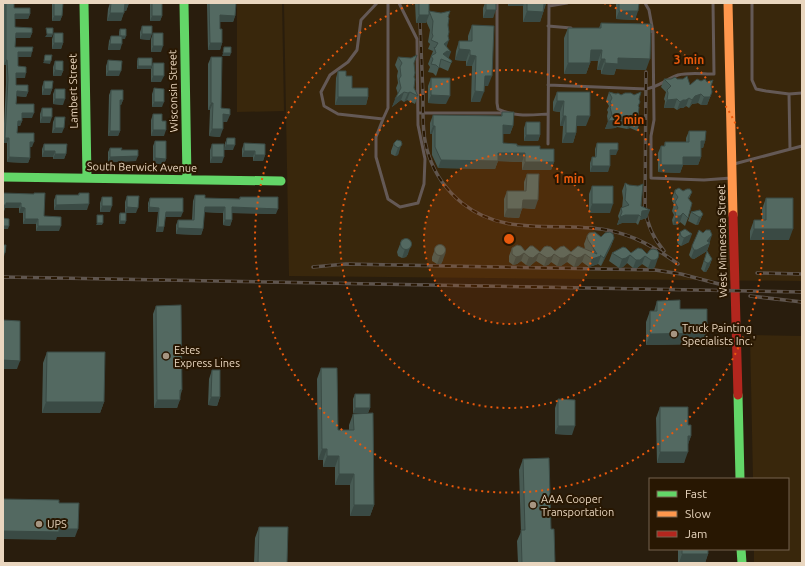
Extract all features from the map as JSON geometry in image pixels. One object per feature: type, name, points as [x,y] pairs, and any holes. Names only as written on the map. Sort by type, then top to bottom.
[{"type":"street","name":"Lambert Street","points":[[84,3],[87,178]]},
{"type":"street","name":"Wisconsin Street","points":[[184,3],[187,180]]},
{"type":"street","name":"West Minnesota Street","points":[[728,3],[740,478]]},
{"type":"street","name":"South Berwick Avenue","points":[[3,177],[281,181]]},
{"type":"street","points":[[741,550],[742,563]]},
{"type":"lane","points":[[377,3],[361,20],[357,50],[348,62],[330,75],[321,92],[324,106],[338,114],[383,120]]},
{"type":"lane","points":[[388,3],[388,108],[376,136],[376,157],[388,199],[400,207],[418,204],[424,184],[425,159],[418,125],[417,38],[399,3]]},
{"type":"lane","points":[[497,3],[497,103],[498,109],[508,114]]},
{"type":"lane","points":[[548,144],[549,4],[566,3]]},
{"type":"lane","points":[[645,3],[649,10],[654,32],[654,120],[651,136],[651,178],[704,180],[733,178]]},
{"type":"lane","points":[[548,85],[646,89],[653,88],[678,75],[714,74],[713,3]]},
{"type":"lane","points":[[752,3],[752,80],[756,88],[789,94],[802,93]]},
{"type":"lane","points":[[548,26],[578,29]]},
{"type":"lane","points":[[647,31],[654,32]]},
{"type":"lane","points":[[789,94],[790,149]]},
{"type":"lane","points":[[418,113],[508,114],[521,116],[548,114]]},
{"type":"lane","points":[[733,164],[802,146]]},
{"type":"shaded area","points":[[237,3],[282,3],[284,111],[237,112]]},
{"type":"shaded area","points":[[284,3],[802,3],[802,281],[289,276]]},
{"type":"shaded area","points":[[750,335],[802,336],[802,563],[754,563],[754,550],[789,550],[789,478],[753,478]]},
{"type":"building","points":[[6,3],[14,3],[14,8],[30,8],[30,14],[15,14],[15,27],[32,28],[32,33],[16,33],[15,47],[33,47],[32,52],[18,52],[18,66],[26,67],[26,73],[16,73],[16,85],[28,85],[28,92],[17,91],[16,104],[34,104],[34,113],[22,113],[22,121],[18,121],[17,133],[34,133],[34,142],[30,142],[30,158],[9,157],[9,138],[5,138],[8,79],[6,60]]},
{"type":"building","points":[[54,3],[63,3],[62,16],[54,16]]},
{"type":"building","points":[[111,3],[125,3],[124,13],[110,13]]},
{"type":"building","points":[[152,3],[162,3],[162,16],[152,16]]},
{"type":"building","points":[[209,3],[236,3],[235,16],[220,15],[222,43],[210,43]]},
{"type":"building","points":[[419,3],[429,3],[429,15],[419,15]]},
{"type":"building","points":[[486,3],[496,3],[496,10],[486,10]]},
{"type":"building","points":[[527,3],[546,4],[544,4],[543,12],[527,11]]},
{"type":"building","points":[[619,3],[639,3],[638,11],[619,11]]},
{"type":"building","points":[[429,11],[441,13],[450,11],[448,17],[449,40],[444,44],[451,52],[447,51],[443,54],[452,61],[451,63],[441,59],[439,68],[436,65],[431,64],[433,59],[431,56],[436,53],[434,47],[435,48],[438,43],[431,40],[433,36],[433,21]]},
{"type":"building","points":[[601,23],[651,24],[650,59],[618,58],[618,64],[605,63],[605,59],[601,59],[602,50],[591,50],[590,63],[568,63],[568,28],[601,28]]},
{"type":"building","points":[[472,25],[494,26],[492,76],[485,76],[484,92],[475,91],[476,56],[470,55],[470,50],[459,49],[459,41],[472,41]]},
{"type":"building","points":[[142,26],[152,26],[152,34],[142,34]]},
{"type":"building","points":[[46,28],[53,28],[53,34],[47,34]]},
{"type":"building","points":[[120,29],[126,29],[126,36],[120,36]]},
{"type":"building","points":[[54,33],[63,33],[63,43],[54,43]]},
{"type":"building","points":[[153,33],[163,33],[163,46],[153,46]]},
{"type":"building","points":[[111,36],[122,36],[122,44],[110,44]]},
{"type":"building","points":[[224,47],[231,47],[231,53],[223,53]]},
{"type":"building","points":[[45,55],[52,55],[51,61],[44,61]]},
{"type":"building","points":[[417,55],[414,63],[414,88],[418,96],[410,92],[404,92],[395,99],[401,88],[399,79],[401,76],[400,67],[402,63],[398,57],[411,58]]},
{"type":"building","points":[[211,57],[222,57],[221,108],[230,109],[230,115],[223,114],[223,129],[212,129],[213,103],[211,103]]},
{"type":"building","points":[[138,58],[152,58],[152,66],[138,66]]},
{"type":"building","points":[[108,60],[122,61],[121,71],[108,71]]},
{"type":"building","points":[[55,61],[63,61],[63,71],[55,70]]},
{"type":"building","points":[[153,63],[164,63],[164,76],[153,76]]},
{"type":"building","points":[[338,71],[346,71],[346,76],[352,76],[352,88],[368,88],[368,97],[338,97]]},
{"type":"building","points":[[687,76],[690,85],[697,79],[701,81],[705,79],[707,82],[713,80],[710,97],[704,97],[701,94],[695,96],[692,100],[689,98],[680,102],[677,99],[667,100],[667,90],[671,86],[664,79],[671,79],[675,77],[677,79],[683,79]]},
{"type":"building","points":[[431,78],[450,78],[450,96],[431,95]]},
{"type":"building","points":[[44,81],[53,81],[52,89],[44,89]]},
{"type":"building","points":[[154,88],[164,89],[164,102],[154,102]]},
{"type":"building","points":[[55,89],[65,89],[65,99],[55,99]]},
{"type":"building","points":[[111,90],[123,90],[123,100],[120,100],[120,131],[110,131]]},
{"type":"building","points":[[557,92],[590,92],[590,116],[577,116],[576,133],[566,133],[566,116],[563,116],[564,101],[557,101]]},
{"type":"building","points":[[609,92],[616,94],[618,93],[621,95],[631,93],[634,95],[641,92],[638,106],[638,116],[640,122],[633,119],[630,121],[620,119],[608,121],[612,115],[610,107],[612,105],[610,102],[612,98]]},
{"type":"building","points":[[42,108],[52,108],[52,117],[42,117]]},
{"type":"building","points":[[502,112],[514,112],[513,126],[503,125],[503,143],[517,144],[517,146],[540,146],[540,149],[554,149],[554,162],[525,162],[525,153],[498,153],[498,161],[441,160],[435,147],[435,126],[433,126],[433,115],[502,116]]},
{"type":"building","points":[[153,114],[162,114],[162,121],[166,121],[166,130],[153,130]]},
{"type":"building","points":[[55,117],[65,117],[64,128],[55,128]]},
{"type":"building","points":[[526,122],[540,122],[540,135],[526,135]]},
{"type":"building","points":[[689,131],[706,131],[705,141],[701,141],[701,157],[683,157],[683,165],[661,165],[661,146],[665,146],[665,142],[689,142]]},
{"type":"building","points":[[227,138],[235,138],[235,145],[226,145]]},
{"type":"building","points":[[397,140],[401,141],[402,144],[398,148],[394,145]]},
{"type":"building","points":[[155,141],[166,141],[166,159],[155,158]]},
{"type":"building","points":[[244,143],[265,144],[265,155],[255,155],[255,151],[244,151]]},
{"type":"building","points":[[597,143],[618,143],[618,150],[610,150],[610,166],[592,166],[592,157],[596,157]]},
{"type":"building","points":[[44,144],[67,144],[66,154],[55,154],[55,151],[44,151]]},
{"type":"building","points":[[212,144],[224,144],[224,157],[212,157]]},
{"type":"building","points":[[110,148],[122,148],[121,150],[138,150],[138,156],[110,157]]},
{"type":"building","points":[[527,174],[539,174],[538,200],[523,200],[522,209],[507,209],[507,191],[526,191]]},
{"type":"building","points":[[625,183],[638,186],[643,184],[641,206],[650,210],[642,211],[641,217],[639,215],[625,215],[620,217],[622,212],[621,208],[629,205],[625,200]]},
{"type":"building","points":[[592,186],[613,186],[613,204],[592,204]]},
{"type":"building","points":[[679,188],[683,191],[690,189],[692,192],[688,198],[692,203],[688,218],[683,213],[680,216],[676,216],[675,212],[678,208],[675,202],[678,197],[675,190]]},
{"type":"building","points":[[3,193],[45,193],[44,216],[61,217],[61,226],[38,226],[38,219],[25,219],[25,208],[21,207],[21,203],[6,203],[6,205],[3,205]]},
{"type":"building","points":[[79,193],[89,193],[89,204],[56,205],[56,195],[79,195]]},
{"type":"building","points":[[195,195],[205,195],[205,198],[240,199],[240,197],[278,197],[278,209],[232,207],[232,220],[225,220],[225,207],[205,207],[203,229],[178,228],[178,220],[194,220]]},
{"type":"building","points":[[127,196],[139,196],[138,208],[127,207]]},
{"type":"building","points":[[102,197],[112,197],[112,206],[102,206]]},
{"type":"building","points":[[150,198],[183,198],[183,212],[166,212],[164,227],[158,227],[159,208],[149,207]]},
{"type":"building","points":[[766,198],[793,198],[793,229],[754,229],[754,220],[766,220]]},
{"type":"building","points":[[700,210],[703,214],[701,217],[691,212]]},
{"type":"building","points":[[120,213],[126,213],[126,221],[120,221]]},
{"type":"building","points":[[97,215],[103,215],[103,223],[97,223]]},
{"type":"building","points":[[3,218],[9,219],[9,226],[3,226]]},
{"type":"building","points":[[685,229],[692,234],[684,238],[681,236],[680,232]]},
{"type":"building","points":[[699,230],[703,233],[706,230],[710,230],[712,235],[707,241],[710,243],[697,250],[694,250],[692,246]]},
{"type":"building","points":[[595,232],[601,237],[605,233],[610,232],[613,234],[614,238],[604,258],[600,255],[601,256],[592,259],[585,254],[577,258],[570,254],[564,258],[560,258],[554,254],[547,258],[539,253],[533,258],[524,253],[516,257],[512,254],[512,248],[517,245],[521,246],[525,251],[530,246],[533,246],[540,252],[547,246],[551,247],[555,251],[564,246],[571,252],[578,246],[597,254],[587,236],[589,233]]},
{"type":"building","points":[[406,238],[410,240],[412,244],[410,248],[406,250],[402,248],[400,244],[402,240]]},
{"type":"building","points":[[440,244],[444,246],[446,250],[444,254],[440,256],[436,254],[434,250],[436,246]]},
{"type":"building","points":[[3,245],[6,245],[5,253],[3,253]]},
{"type":"building","points":[[623,247],[631,253],[638,248],[642,249],[647,254],[650,250],[657,250],[659,253],[658,258],[651,260],[645,256],[640,260],[636,260],[630,255],[622,259],[612,253]]},
{"type":"building","points":[[707,251],[712,259],[709,263],[704,261]]},
{"type":"building","points":[[680,300],[680,309],[707,309],[707,333],[650,334],[650,311],[657,311],[657,301]]},
{"type":"building","name":"Estes Express Lines","points":[[181,305],[182,390],[180,390],[180,400],[157,400],[156,306]]},
{"type":"building","points":[[3,320],[20,321],[20,361],[3,360]]},
{"type":"building","points":[[47,352],[105,352],[104,402],[46,402]]},
{"type":"building","points":[[321,368],[337,368],[338,430],[354,430],[353,414],[373,413],[374,505],[354,505],[354,474],[339,474],[339,456],[327,456],[327,449],[322,449]]},
{"type":"building","points":[[212,370],[220,370],[220,397],[211,397]]},
{"type":"building","points":[[355,394],[370,394],[370,408],[355,408]]},
{"type":"building","points":[[558,399],[575,400],[575,426],[558,426]]},
{"type":"building","points":[[660,407],[688,407],[688,425],[691,425],[691,436],[688,436],[688,452],[660,452]]},
{"type":"building","name":"AAA Cooper Transportation","points":[[549,458],[551,529],[554,529],[555,563],[522,563],[521,530],[525,530],[523,459]]},
{"type":"building","name":"UPS","points":[[3,499],[59,500],[59,503],[79,503],[78,529],[59,529],[59,532],[3,531]]},
{"type":"building","points":[[259,527],[288,527],[287,563],[258,563]]},
{"type":"building","points":[[682,550],[708,550],[708,554],[682,554]]},
{"type":"railway","points":[[420,23],[423,126],[425,141],[431,163],[446,187],[456,198],[479,214],[496,221],[514,225],[588,228],[617,232],[644,243],[678,264]]},
{"type":"railway","points":[[646,72],[645,208],[651,231],[664,251]]},
{"type":"railway","points":[[313,267],[346,264],[655,270],[681,274],[719,284]]},
{"type":"railway","points":[[757,273],[802,274]]},
{"type":"railway","points":[[3,277],[802,292]]},
{"type":"railway","points":[[750,296],[802,302]]},
{"type":"traffic: fast","points":[[84,3],[87,178]]},
{"type":"traffic: fast","points":[[184,3],[187,179]]},
{"type":"traffic: fast","points":[[3,177],[281,181]]},
{"type":"traffic: fast","points":[[738,395],[740,478]]},
{"type":"traffic: fast","points":[[741,550],[742,563]]},
{"type":"traffic: slow","points":[[728,3],[733,215]]},
{"type":"traffic: jam","points":[[733,215],[738,395]]},
{"type":"place","name":"Truck Painting Specialists Inc.'","points":[[674,334]]},
{"type":"place","name":"Estes Express Lines","points":[[166,356]]},
{"type":"place","name":"AAA Cooper Transportation","points":[[533,505]]},
{"type":"place","name":"UPS","points":[[39,524]]}]
